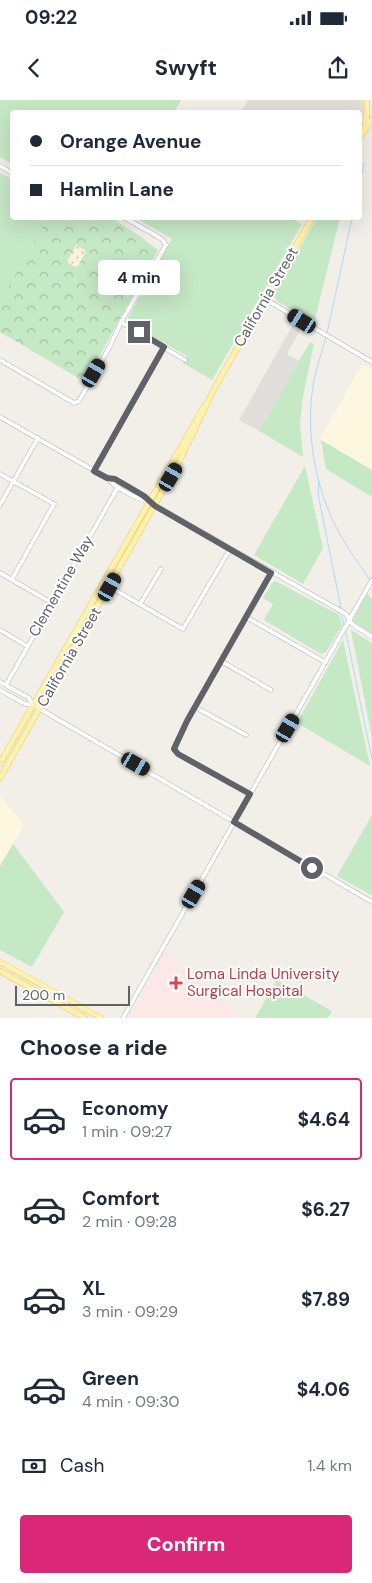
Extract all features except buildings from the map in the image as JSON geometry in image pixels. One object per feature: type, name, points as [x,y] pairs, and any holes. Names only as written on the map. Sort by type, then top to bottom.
[{"type":"main road","points":[[364,132],[367,100]]},
{"type":"main road","points":[[362,135],[372,120]]},
{"type":"main road","name":"California Street","points":[[0,763],[311,220]]},
{"type":"main road","name":"California Street","points":[[0,778],[180,462],[205,411],[206,404]]},
{"type":"main road","points":[[0,962],[101,1018]]},
{"type":"main road","points":[[0,972],[85,1018]]},
{"type":"street","points":[[0,360],[74,403],[77,402],[166,245],[162,239],[129,220]]},
{"type":"street","points":[[265,298],[372,362]]},
{"type":"street","points":[[121,322],[185,360]]},
{"type":"street","points":[[94,471],[164,347]]},
{"type":"street","points":[[0,416],[107,478],[118,487],[149,502]]},
{"type":"street","points":[[0,505],[38,438]]},
{"type":"street","points":[[0,474],[54,504],[12,580]]},
{"type":"street","points":[[107,478],[115,479],[144,496],[155,506],[346,614],[352,624],[372,637]]},
{"type":"street","name":"Clementine Way","points":[[6,685],[118,487]]},
{"type":"street","points":[[110,587],[183,629],[230,549]]},
{"type":"street","points":[[140,604],[161,569]]},
{"type":"street","points":[[0,573],[52,603]]},
{"type":"street","points":[[250,794],[178,754],[174,749],[195,707],[271,573]]},
{"type":"street","points":[[123,1018],[372,580]]},
{"type":"street","points":[[246,617],[326,662]]},
{"type":"street","points":[[0,630],[27,646]]},
{"type":"street","points":[[221,661],[271,690]]},
{"type":"street","points":[[0,682],[29,698],[33,705],[39,709],[372,902]]},
{"type":"street","points":[[1,692],[25,704],[33,705]]},
{"type":"street","points":[[195,707],[246,736]]},
{"type":"shaded area","points":[[248,100],[362,100],[364,103],[362,116],[362,110],[242,110]]},
{"type":"shaded area","points":[[295,321],[303,325],[287,354],[299,361],[259,431],[239,420]]},
{"type":"shaded area","points":[[363,363],[372,369],[372,470],[321,440]]},
{"type":"shaded area","points":[[0,796],[24,825],[0,866]]},
{"type":"shaded area","name":"Loma Linda University Surgical Hospital","points":[[166,952],[179,967],[226,1000],[240,1018],[129,1018]]},
{"type":"green space","points":[[0,100],[181,100],[175,110],[10,110],[10,163],[0,157]]},
{"type":"green space","points":[[0,173],[10,178],[10,220],[47,220],[0,301]]},
{"type":"green space","points":[[47,220],[115,220],[158,250],[85,382],[0,332],[0,301]]},
{"type":"green space","points":[[139,220],[294,220],[302,224],[212,380],[183,363],[187,356],[126,321],[172,239]]},
{"type":"green space","points":[[316,220],[340,220],[314,323],[277,301],[273,295]]},
{"type":"green space","points":[[310,342],[314,344],[303,396],[300,424],[303,457],[259,431]]},
{"type":"green space","points":[[321,440],[372,470],[372,497],[326,469]]},
{"type":"green space","points":[[305,466],[323,548],[303,584],[254,555]]},
{"type":"green space","points":[[275,581],[339,615],[342,625],[326,652],[321,654],[264,620],[273,604],[263,598]]},
{"type":"green space","points":[[367,593],[372,600],[372,634],[355,625],[353,620]]},
{"type":"green space","points":[[351,630],[372,643],[372,738]]},
{"type":"green space","points":[[343,640],[370,766],[297,723]]},
{"type":"green space","points":[[372,815],[372,894],[371,895],[337,876]]},
{"type":"green space","points":[[13,844],[64,912],[32,967],[0,950],[0,866]]},
{"type":"green space","points":[[277,980],[332,1011],[328,1018],[255,1018]]},
{"type":"sand","points":[[76,245],[86,251],[77,268],[67,262]]},
{"type":"waterway","points":[[362,173],[364,164]]},
{"type":"waterway","points":[[327,333],[352,220]]},
{"type":"waterway","points":[[326,337],[312,393],[311,426],[314,459],[321,491],[333,521],[370,580]]},
{"type":"waterway","points":[[319,482],[318,494],[341,608]]},
{"type":"waterway","points":[[342,616],[344,625]]},
{"type":"waterway","points":[[346,633],[372,759]]},
{"type":"place","name":"Loma Linda University Surgical Hospital","points":[[176,983]]},
{"type":"route","points":[[139,332],[164,347],[94,471],[107,478],[115,479],[144,496],[155,506],[271,573],[187,721],[174,749],[178,754],[250,794],[234,822],[312,868]]}]
